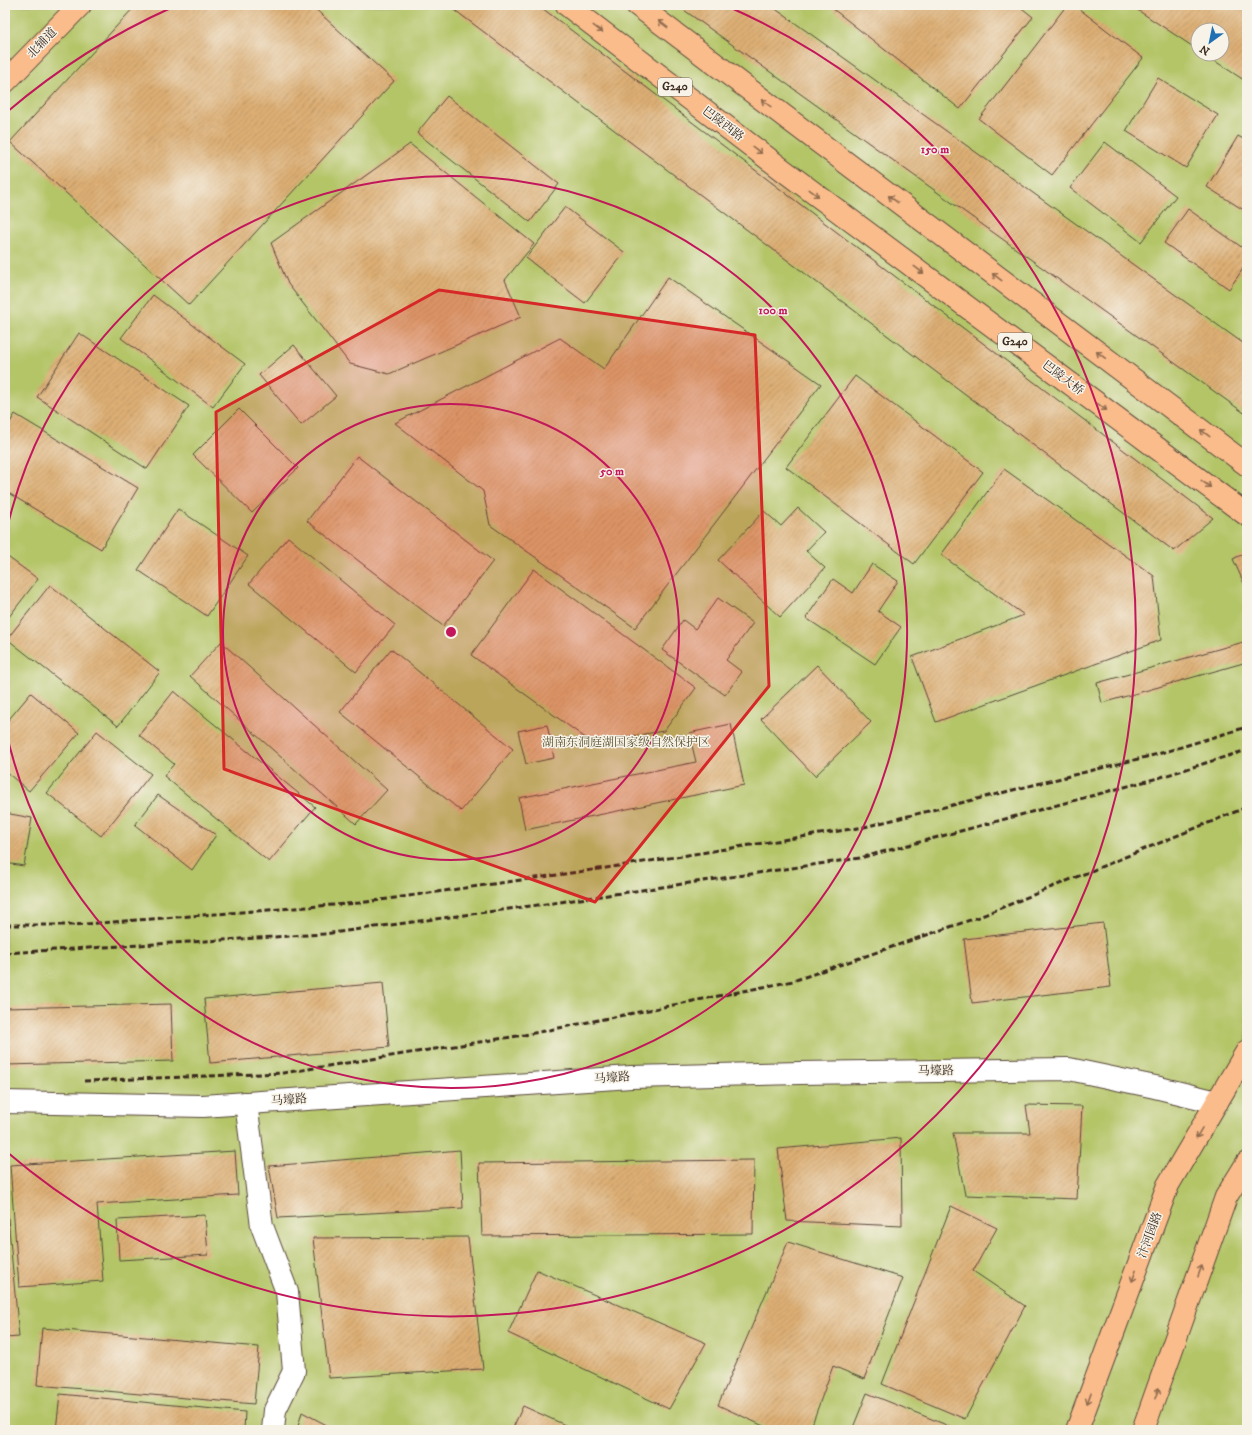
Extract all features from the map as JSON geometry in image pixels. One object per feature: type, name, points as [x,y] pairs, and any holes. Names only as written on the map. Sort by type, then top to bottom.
[{"type":"main road","name":"北辅道","points":[[5,82],[80,5]]},
{"type":"main road","name":"巴陵西路","points":[[567,5],[783,170]]},
{"type":"main road","points":[[637,5],[1247,465]]},
{"type":"main road","name":"巴陵大桥","points":[[783,170],[1247,515]]},
{"type":"main road","name":"汴河园路","points":[[1077,1430],[1168,1185],[1247,1051]]},
{"type":"main road","points":[[1144,1430],[1226,1197],[1247,1162]]},
{"type":"street","name":"马壕路","points":[[5,1102],[203,1106],[631,1077],[800,1073],[1069,1070],[1155,1087],[1217,1102]]},
{"type":"street","points":[[246,1103],[262,1226],[287,1292],[294,1371],[275,1410],[273,1430]]},
{"type":"highlighted area","points":[[439,290],[755,335],[769,686],[595,902],[224,769],[216,412]]},
{"type":"green space","name":"湖南东洞庭湖国家级自然保护区","points":[[5,5],[1247,5],[1247,1430],[5,1430]]},
{"type":"building","points":[[136,5],[311,5],[394,81],[189,305],[10,142]]},
{"type":"building","points":[[448,5],[538,5],[1213,518],[1174,551]]},
{"type":"building","points":[[677,5],[770,5],[1247,346],[1247,415]]},
{"type":"building","points":[[828,5],[1018,5],[1033,17],[960,109]]},
{"type":"building","points":[[1067,5],[1074,5],[1143,58],[1052,175],[979,119]]},
{"type":"building","points":[[1130,5],[1247,5],[1247,82],[1216,62],[1230,62],[1230,22],[1190,22],[1190,45]]},
{"type":"building","points":[[1158,78],[1218,115],[1186,168],[1126,131]]},
{"type":"building","points":[[447,96],[559,184],[530,222],[417,133]]},
{"type":"building","points":[[1238,136],[1247,141],[1247,212],[1207,187]]},
{"type":"building","points":[[1105,142],[1176,196],[1141,242],[1070,188]]},
{"type":"building","points":[[410,144],[534,244],[505,280],[521,317],[389,374],[350,364],[288,284],[271,243]]},
{"type":"building","points":[[565,207],[624,252],[585,303],[526,258]]},
{"type":"building","points":[[1188,209],[1247,251],[1247,263],[1229,289],[1164,243]]},
{"type":"building","points":[[668,277],[821,384],[635,628],[490,525],[483,491],[395,423],[560,338],[604,369]]},
{"type":"building","points":[[153,295],[245,364],[213,407],[121,338]]},
{"type":"building","points":[[79,333],[189,406],[147,469],[37,397]]},
{"type":"building","points":[[294,345],[336,396],[301,425],[259,375]]},
{"type":"building","points":[[855,376],[983,472],[914,564],[786,467]]},
{"type":"building","points":[[239,409],[298,468],[252,513],[193,455]]},
{"type":"building","points":[[15,414],[138,488],[101,549],[5,491],[5,431]]},
{"type":"building","points":[[357,456],[493,561],[443,626],[307,521]]},
{"type":"building","points":[[1004,469],[1154,576],[1161,640],[936,722],[912,657],[1024,615],[941,555]]},
{"type":"building","points":[[798,508],[824,532],[806,551],[825,568],[780,617],[718,560],[764,511],[781,526]]},
{"type":"building","points":[[178,509],[248,556],[207,616],[138,570]]},
{"type":"building","points":[[288,537],[395,625],[356,672],[249,584]]},
{"type":"building","points":[[1247,552],[1247,590],[1233,559]]},
{"type":"building","points":[[5,555],[38,579],[5,622]]},
{"type":"building","points":[[872,564],[898,581],[878,611],[901,627],[875,664],[806,618],[833,579],[853,593]]},
{"type":"building","points":[[534,569],[696,688],[664,731],[591,742],[471,655]]},
{"type":"building","points":[[50,585],[160,672],[118,726],[7,639]]},
{"type":"building","points":[[718,598],[753,623],[726,660],[742,672],[725,695],[662,650],[683,620],[695,629]]},
{"type":"building","points":[[1247,641],[1247,662],[1102,703],[1097,683]]},
{"type":"building","points":[[221,642],[387,790],[356,824],[190,676]]},
{"type":"building","points":[[391,649],[513,749],[461,811],[340,712]]},
{"type":"building","points":[[817,665],[871,722],[815,776],[761,719]]},
{"type":"building","points":[[174,691],[315,807],[269,862],[164,776],[174,764],[139,735]]},
{"type":"building","points":[[31,693],[79,733],[29,791],[5,771],[5,724]]},
{"type":"building","points":[[731,724],[744,785],[525,830],[519,798],[696,762],[689,733]]},
{"type":"building","points":[[547,725],[554,758],[526,764],[518,731]]},
{"type":"building","points":[[97,731],[151,774],[101,836],[47,793]]},
{"type":"building","points":[[158,795],[216,835],[192,870],[135,825]]},
{"type":"building","points":[[5,813],[32,818],[24,866],[5,863]]},
{"type":"building","points":[[1103,923],[1111,987],[972,1003],[964,939]]},
{"type":"building","points":[[383,983],[389,1047],[210,1063],[204,999]]},
{"type":"building","points":[[171,1004],[173,1061],[5,1065],[5,1008]]},
{"type":"building","points":[[1026,1105],[1082,1106],[1077,1199],[965,1195],[953,1133],[1030,1133]]},
{"type":"building","points":[[901,1138],[902,1226],[787,1221],[778,1149]]},
{"type":"building","points":[[460,1150],[463,1208],[278,1218],[269,1166]]},
{"type":"building","points":[[235,1151],[238,1195],[97,1204],[103,1281],[19,1287],[10,1165]]},
{"type":"building","points":[[754,1160],[753,1234],[482,1236],[479,1163]]},
{"type":"building","points":[[5,1196],[19,1337],[5,1338]]},
{"type":"building","points":[[951,1206],[997,1228],[973,1271],[1025,1306],[965,1419],[882,1384]]},
{"type":"building","points":[[205,1215],[208,1255],[119,1260],[117,1220]]},
{"type":"building","points":[[468,1237],[483,1369],[329,1378],[313,1238]]},
{"type":"building","points":[[788,1242],[903,1278],[864,1379],[833,1366],[810,1430],[772,1430],[718,1405]]},
{"type":"building","points":[[537,1270],[706,1343],[669,1409],[508,1333]]},
{"type":"building","points":[[42,1328],[259,1347],[254,1404],[37,1385]]},
{"type":"building","points":[[867,1393],[959,1430],[852,1430]]},
{"type":"building","points":[[60,1394],[245,1412],[244,1430],[56,1430]]},
{"type":"building","points":[[523,1406],[576,1430],[512,1430]]},
{"type":"building","points":[[302,1412],[336,1430],[297,1430]]},
{"type":"railway","points":[[5,925],[73,925],[359,903],[606,868],[864,827],[1158,754],[1247,727]]},
{"type":"railway","points":[[5,953],[324,934],[553,903],[860,858],[1158,778],[1247,750]]},
{"type":"railway","points":[[84,1081],[283,1073],[524,1035],[793,981],[979,917],[1247,807]]}]
